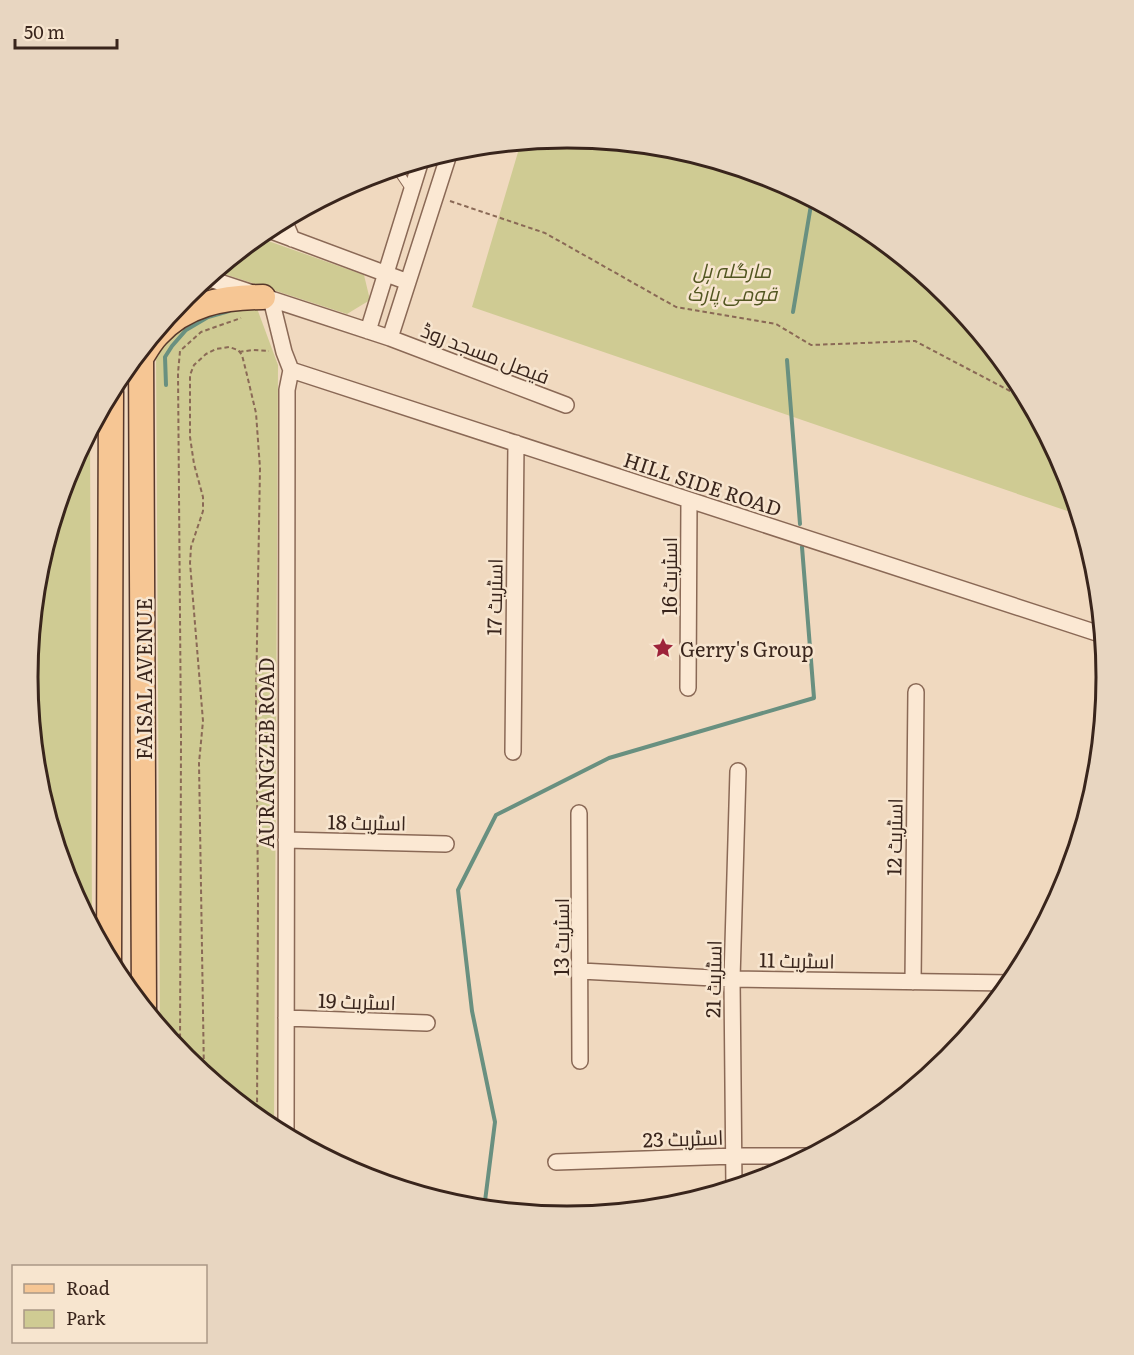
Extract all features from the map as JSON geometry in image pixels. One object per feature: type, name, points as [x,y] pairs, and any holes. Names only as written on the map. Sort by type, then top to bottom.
[{"type":"main road","points":[[180,316],[200,305],[223,299],[267,298]]},
{"type":"main road","name":"FAISAL AVENUE","points":[[141,363],[144,996]]},
{"type":"main road","name":"FAISAL AVENUE","points":[[109,944],[110,410]]},
{"type":"street","name":"فیصل مسجد روڈ","points":[[390,338],[447,162]]},
{"type":"street","points":[[368,331],[418,170]]},
{"type":"street","points":[[287,228],[292,239]]},
{"type":"street","points":[[278,234],[408,282]]},
{"type":"street","name":"فیصل مسجد روڈ","points":[[216,281],[390,338],[566,405]]},
{"type":"street","points":[[267,298],[291,370]]},
{"type":"street","name":"HILL SIDE ROAD","points":[[291,370],[1094,632]]},
{"type":"street","name":"AURANGZEB ROAD","points":[[286,1126],[287,402],[291,370]]},
{"type":"street","name":"اسٹریٹ 17","points":[[513,752],[516,443]]},
{"type":"street","name":"اسٹریٹ 16","points":[[688,688],[689,500]]},
{"type":"street","name":"اسٹریٹ 12","points":[[913,982],[916,692]]},
{"type":"street","name":"اسٹریٹ 21","points":[[734,1180],[732,979],[738,771]]},
{"type":"street","name":"اسٹریٹ 13","points":[[579,813],[580,1061]]},
{"type":"street","name":"اسٹریٹ 18","points":[[286,840],[446,844]]},
{"type":"street","name":"اسٹریٹ 11","points":[[581,971],[732,979],[999,983]]},
{"type":"street","name":"اسٹریٹ 19","points":[[286,1018],[427,1023]]},
{"type":"street","name":"اسٹریٹ 23","points":[[556,1162],[793,1156]]},
{"type":"lane","points":[[401,175],[411,190]]},
{"type":"path","points":[[436,196],[545,233],[676,307],[776,324],[810,345],[915,341],[1013,393]]},
{"type":"path","points":[[180,1039],[181,737],[178,374],[180,351],[201,332],[244,317]]},
{"type":"path","points":[[204,1062],[199,763],[203,721],[190,562],[191,547],[203,511],[203,497],[194,464],[190,437],[190,375],[197,361],[216,349],[229,347],[239,352],[253,350],[284,352]]},
{"type":"path","points":[[239,352],[256,414],[260,468],[256,698],[257,1107]]},
{"type":"green space","name":"مارگلہ ہل قومی پارک","points":[[602,149],[670,158],[737,176],[801,203],[861,237],[916,279],[941,303],[987,355],[1026,413],[1042,443],[1069,512],[472,307],[518,151]]},
{"type":"green space","points":[[268,241],[364,275],[370,300],[347,314],[224,274]]},
{"type":"green space","points":[[211,286],[227,291],[188,308]]},
{"type":"green space","points":[[255,303],[278,365],[274,1119],[218,1076],[160,1016],[156,351],[183,322]]},
{"type":"green space","points":[[90,447],[92,912],[66,848],[48,781],[42,747],[38,678],[42,608],[48,574],[66,507]]},
{"type":"waterway","points":[[793,312],[811,208]]},
{"type":"waterway","points":[[166,385],[165,357],[172,346],[186,330],[208,317],[229,311]]},
{"type":"waterway","points":[[787,360],[800,524]]},
{"type":"waterway","points":[[485,1200],[495,1122],[472,1011],[458,890],[496,815],[609,758],[814,698],[802,547]]},
{"type":"place","name":"Gerry's Group","points":[[663,648]]}]
